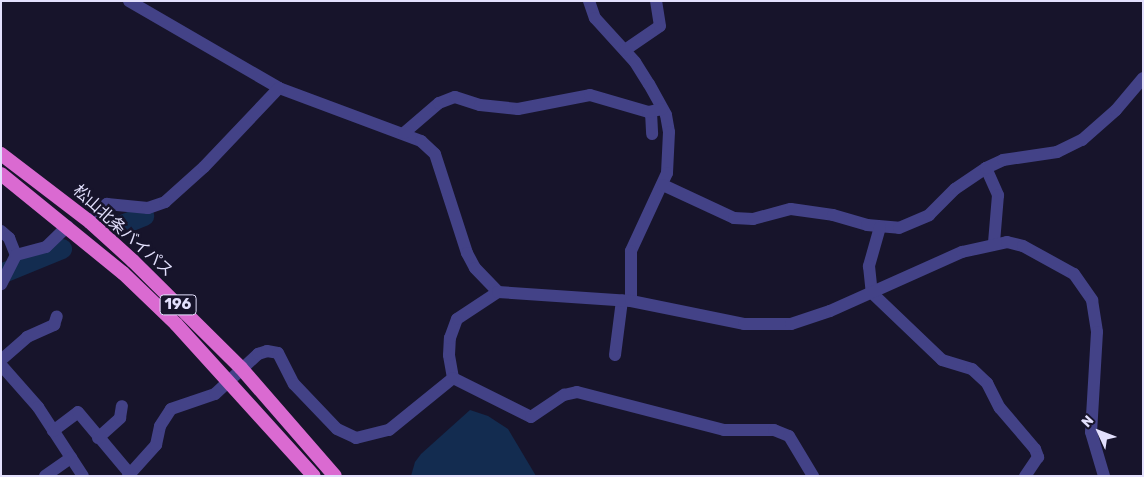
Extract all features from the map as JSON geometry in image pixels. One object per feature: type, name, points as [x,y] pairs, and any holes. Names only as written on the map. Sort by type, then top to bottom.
[{"type":"highway","name":"松山北条バイパス","points":[[1,154],[90,222],[241,368],[335,476]]},
{"type":"highway","name":"松山北条バイパス","points":[[1,174],[68,226],[123,273],[228,381],[314,476]]},
{"type":"street","points":[[129,1],[279,88],[404,133],[421,142],[435,154],[467,253],[475,268],[498,292]]},
{"type":"street","points":[[589,1],[595,18],[625,50],[656,110],[671,147],[663,185],[630,251],[626,301],[615,355]]},
{"type":"street","points":[[625,50],[660,26],[656,1]]},
{"type":"street","points":[[663,185],[734,218],[753,219],[791,209],[899,228],[920,221],[955,189],[986,168],[1003,160],[1069,148],[1095,130],[1143,78]]},
{"type":"street","points":[[90,222],[107,204],[148,208],[165,202],[204,167],[279,88]]},
{"type":"street","points":[[404,133],[439,103],[455,97],[480,105],[518,109],[590,95],[656,110]]},
{"type":"street","points":[[652,134],[656,110]]},
{"type":"street","points":[[986,168],[998,195],[994,243]]},
{"type":"street","points":[[3,281],[14,260],[46,246],[68,226]]},
{"type":"street","points":[[880,226],[869,266],[872,293],[942,360],[972,369],[987,382],[1000,408],[1035,448],[1038,457],[1025,476]]},
{"type":"street","points":[[1,231],[9,238],[14,260]]},
{"type":"street","points":[[453,378],[449,355],[450,338],[457,319],[498,292],[626,301],[689,315],[770,326],[809,319],[962,252],[994,243],[1023,246],[1054,261],[1074,274],[1092,300],[1096,332],[1092,432],[1104,476]]},
{"type":"street","points":[[1,360],[27,337],[54,325],[57,316]]},
{"type":"street","points":[[53,431],[78,412],[98,438],[109,446],[129,475],[156,445],[160,426],[171,409],[215,394],[241,368],[258,354],[267,351],[278,353],[294,384],[337,430],[356,438],[389,430],[453,378]]},
{"type":"street","points":[[1,365],[38,407],[83,476]]},
{"type":"street","points":[[453,378],[531,417],[564,396],[576,392],[724,430],[774,430],[789,436],[813,476]]},
{"type":"street","points":[[98,438],[120,418],[122,406]]},
{"type":"street","points":[[45,476],[71,458]]},
{"type":"water","points":[[470,410],[488,416],[508,429],[536,476],[411,476],[415,462],[421,454]]},
{"type":"waterway","points":[[122,225],[144,216]]},
{"type":"waterway","points":[[1,274],[62,249]]}]
